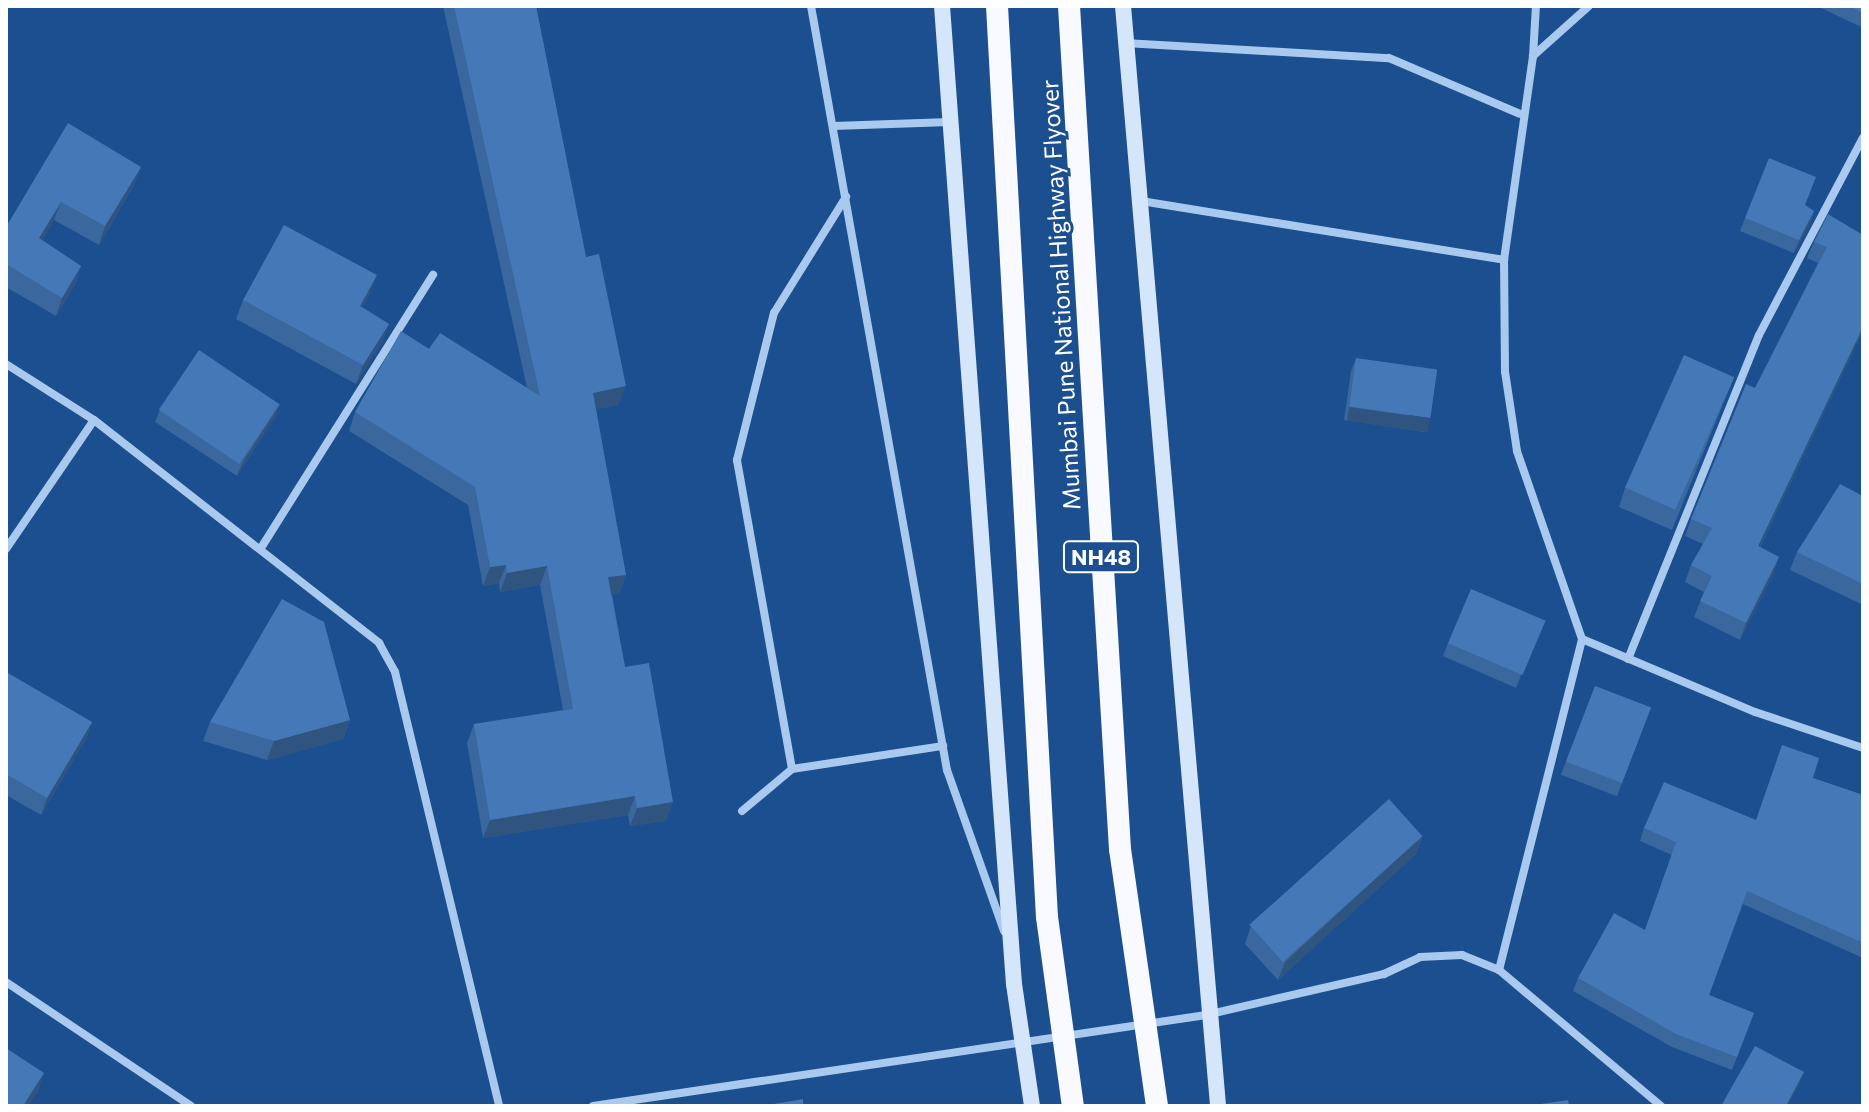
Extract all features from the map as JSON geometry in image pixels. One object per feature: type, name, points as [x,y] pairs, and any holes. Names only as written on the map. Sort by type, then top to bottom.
[{"type":"highway","name":"Mumbai Pune National Highway Flyover","points":[[997,6],[1047,917],[1073,1106]]},
{"type":"highway","name":"Mumbai Pune National Highway Flyover","points":[[1069,6],[1120,849],[1157,1106]]},
{"type":"main road","points":[[942,6],[1012,953],[1032,1106]]},
{"type":"main road","points":[[1123,6],[1206,1015],[1218,1106]]},
{"type":"street","points":[[811,6],[943,746],[1012,953]]},
{"type":"street","points":[[1499,970],[1582,639],[1517,451],[1505,372],[1504,260],[1520,114],[1533,56],[1536,6]]},
{"type":"street","points":[[1533,56],[1589,6]]},
{"type":"street","points":[[1125,43],[1389,58],[1520,114]]},
{"type":"street","points":[[833,126],[950,122]]},
{"type":"street","points":[[1628,659],[1759,335],[1863,138]]},
{"type":"street","points":[[792,769],[737,460],[774,313],[847,196]]},
{"type":"street","points":[[1141,201],[1504,260]]},
{"type":"street","points":[[261,548],[433,275]]},
{"type":"street","points":[[6,364],[94,420],[379,643],[395,672],[499,1106]]},
{"type":"street","points":[[6,549],[94,420]]},
{"type":"street","points":[[1582,639],[1863,748]]},
{"type":"street","points":[[742,811],[792,769],[943,746]]},
{"type":"street","points":[[593,1106],[1022,1039],[1206,1015],[1384,974],[1420,957],[1462,955],[1499,970],[1661,1106]]},
{"type":"street","points":[[6,982],[191,1106]]},
{"type":"building","points":[[454,6],[536,6],[586,257],[599,254],[626,386],[593,393],[626,575],[608,577],[625,667],[649,663],[673,802],[637,808],[635,796],[490,820],[474,724],[573,709],[547,566],[507,573],[506,565],[490,567],[475,487],[355,412],[401,331],[429,349],[440,333],[540,396]]},
{"type":"building","points":[[1849,6],[1863,6],[1863,13]]},
{"type":"building","points":[[68,123],[141,167],[105,226],[61,202],[39,238],[81,266],[62,298],[6,264],[6,227]]},
{"type":"building","points":[[1769,158],[1816,177],[1805,205],[1814,211],[1799,240],[1745,218]]},
{"type":"building","points":[[1828,214],[1863,235],[1863,327],[1758,546],[1779,557],[1746,623],[1700,601],[1712,576],[1691,565],[1712,528],[1691,519],[1746,384],[1755,388],[1827,247],[1814,242]]},
{"type":"building","points":[[284,225],[377,275],[360,306],[389,324],[363,365],[243,300]]},
{"type":"building","points":[[199,350],[279,404],[239,464],[159,410]]},
{"type":"building","points":[[1684,355],[1734,377],[1675,510],[1625,487]]},
{"type":"building","points":[[1356,358],[1437,369],[1430,418],[1349,407]]},
{"type":"building","points":[[1840,484],[1863,496],[1863,584],[1797,552]]},
{"type":"building","points":[[1471,589],[1546,621],[1523,675],[1448,643]]},
{"type":"building","points":[[282,599],[324,622],[350,720],[274,741],[210,722]]},
{"type":"building","points":[[6,672],[92,722],[47,798],[6,774]]},
{"type":"building","points":[[1595,686],[1651,708],[1622,783],[1566,762]]},
{"type":"building","points":[[1782,745],[1819,758],[1813,778],[1863,795],[1863,943],[1747,891],[1709,995],[1754,1013],[1737,1057],[1676,1034],[1578,978],[1614,913],[1645,930],[1676,842],[1644,828],[1664,782],[1756,820]]},
{"type":"building","points":[[1389,799],[1422,836],[1283,962],[1249,925]]},
{"type":"building","points":[[1755,1046],[1804,1072],[1786,1106],[1721,1106]]},
{"type":"building","points":[[6,1048],[44,1073],[23,1106],[6,1106]]},
{"type":"building","points":[[803,1099],[803,1106],[762,1106]]},
{"type":"building","points":[[1568,1100],[1569,1106],[1527,1106]]}]
